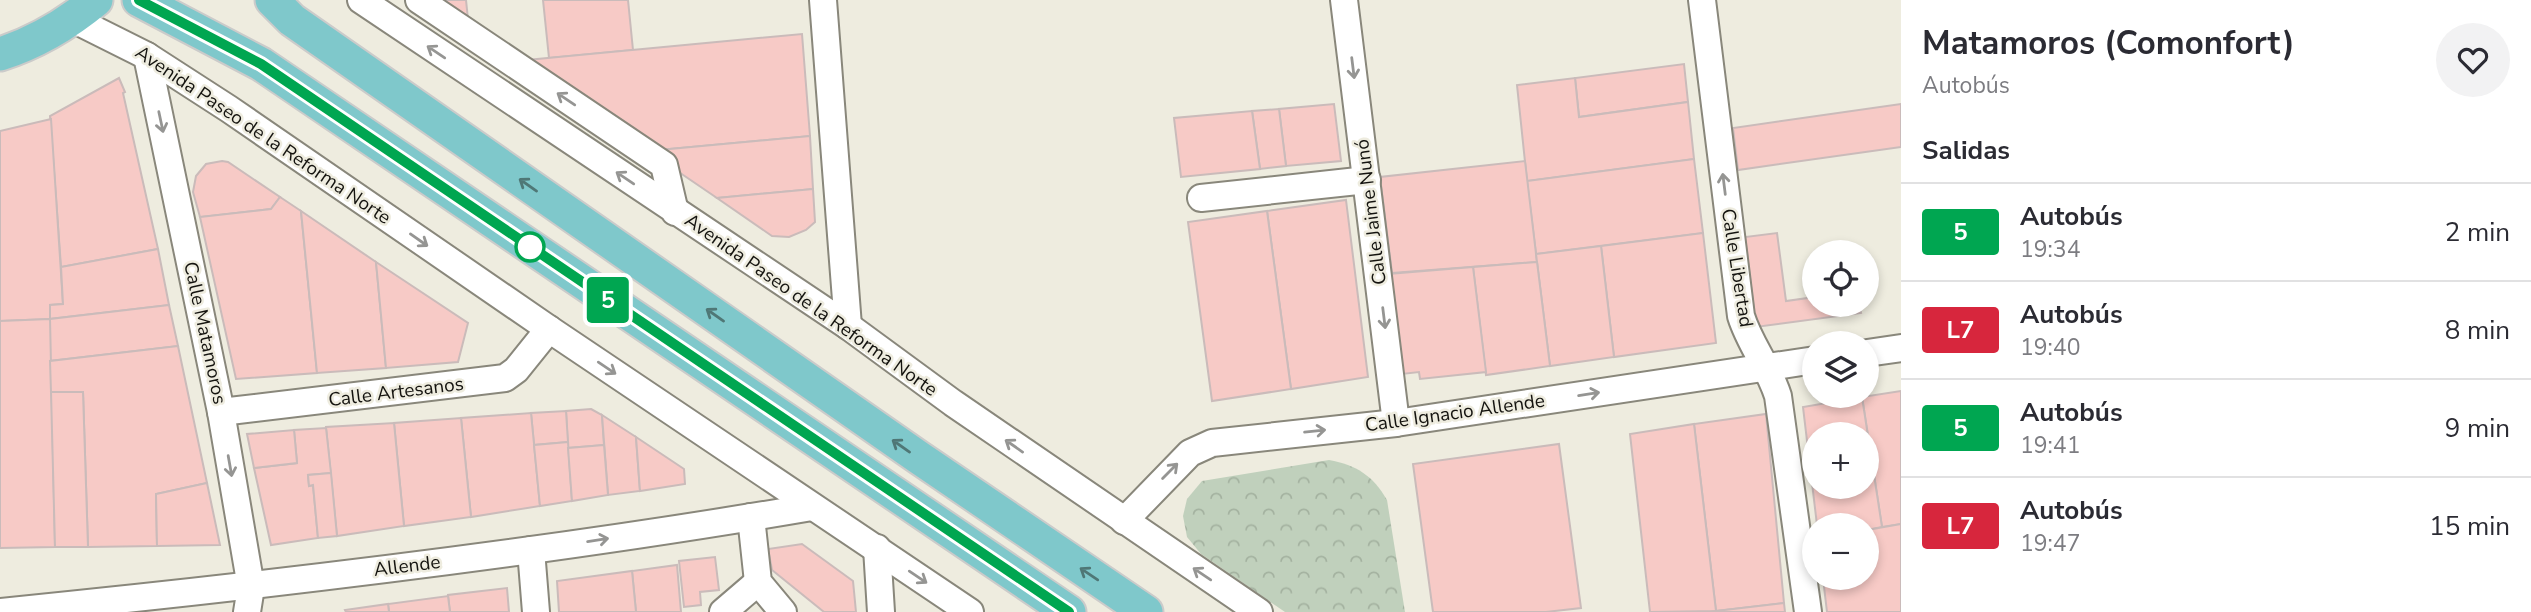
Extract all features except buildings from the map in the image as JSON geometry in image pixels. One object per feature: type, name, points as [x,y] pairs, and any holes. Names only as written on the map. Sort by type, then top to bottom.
[{"type":"main road","points":[[139,0],[261,64],[1069,612]]},
{"type":"main road","points":[[272,0],[303,28],[907,450],[1146,612]]},
{"type":"main road","points":[[0,54],[21,47],[85,9]]},
{"type":"street","points":[[370,7],[411,0]]},
{"type":"street","points":[[419,0],[664,165],[676,212]]},
{"type":"street","points":[[823,0],[848,326]]},
{"type":"street","name":"Calle Jaime Nunó","points":[[1344,0],[1396,423]]},
{"type":"street","name":"Calle Libertad","points":[[1702,0],[1741,316],[1748,338],[1767,367],[1778,396],[1808,612]]},
{"type":"street","name":"Avenida Paseo de la Reforma Norte","points":[[370,7],[848,326],[953,403],[1259,612]]},
{"type":"street","name":"Avenida Paseo de la Reforma Norte","points":[[85,9],[147,56],[970,612]]},
{"type":"street","name":"Calle Matamoros","points":[[147,56],[221,412],[249,599]]},
{"type":"street","points":[[1201,198],[1367,180]]},
{"type":"street","name":"Calle Artesanos","points":[[221,412],[505,378],[516,370],[549,329]]},
{"type":"street","points":[[1879,351],[1901,348]]},
{"type":"street","name":"Calle Ignacio Allende","points":[[1124,521],[1190,453],[1212,443],[1396,423],[1802,362]]},
{"type":"street","name":"Allende","points":[[0,612],[249,599],[531,550],[812,507]]},
{"type":"street","points":[[751,517],[758,582],[783,612]]},
{"type":"street","points":[[877,548],[881,612]]},
{"type":"street","points":[[531,550],[536,612]]},
{"type":"street","points":[[723,612],[758,582]]},
{"type":"green space","points":[[1329,460],[1348,465],[1363,473],[1376,484],[1387,500],[1405,612],[1285,612],[1201,554],[1187,537],[1183,516],[1187,499],[1202,481]]},
{"type":"bus line","name":"5","points":[[139,0],[261,64],[1069,612]]}]
